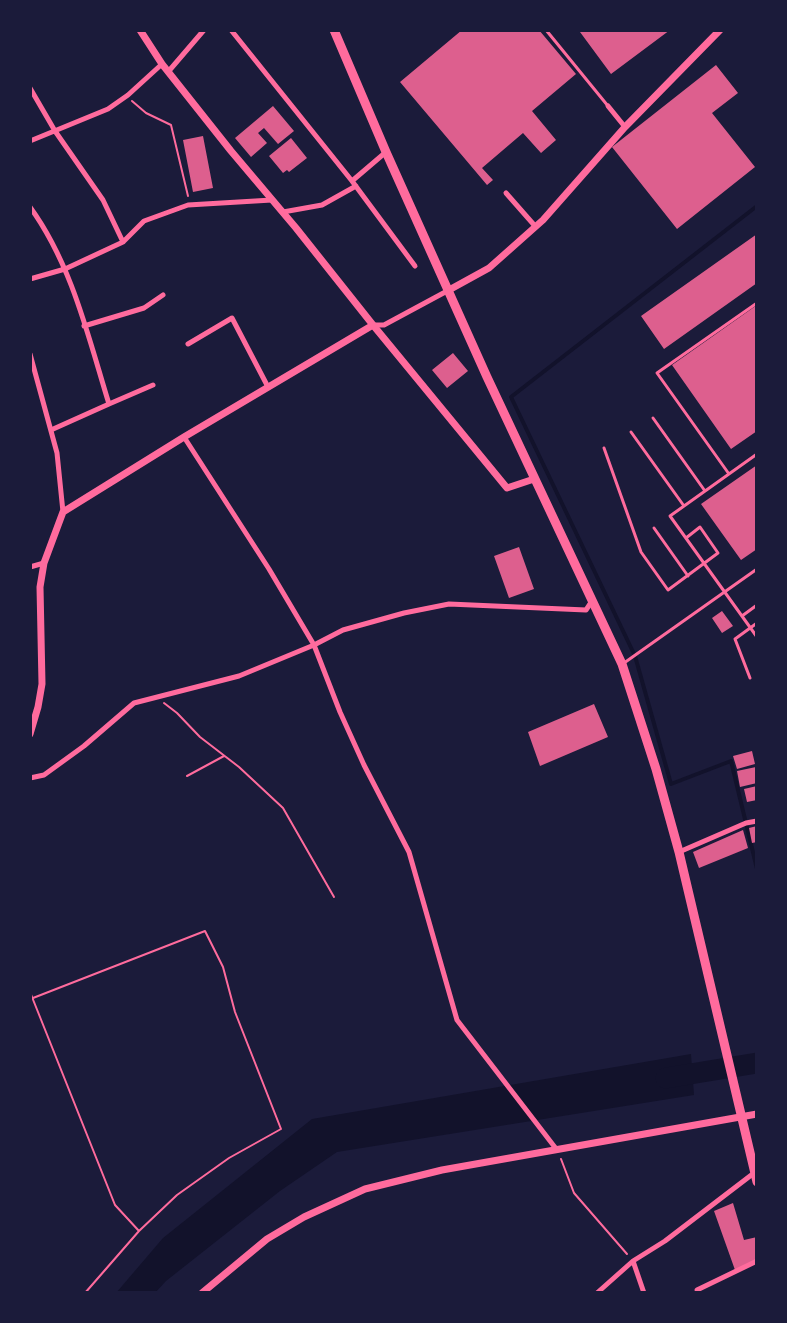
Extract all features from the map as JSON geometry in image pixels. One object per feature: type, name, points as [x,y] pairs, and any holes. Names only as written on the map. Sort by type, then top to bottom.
[{"type":"highway","points":[[334,30],[386,152],[534,479],[622,664],[656,769],[679,852],[756,1177]]},
{"type":"street","points":[[140,30],[168,72],[507,488],[534,479]]},
{"type":"street","points":[[168,72],[204,30]]},
{"type":"street","points":[[231,30],[354,184],[415,266]]},
{"type":"street","points":[[63,512],[373,325],[384,325],[489,268],[543,220],[625,127],[720,30]]},
{"type":"street","points":[[30,141],[108,109],[128,95],[162,64]]},
{"type":"street","points":[[30,88],[55,132],[103,200],[123,242]]},
{"type":"street","points":[[608,106],[625,127]]},
{"type":"street","points":[[283,212],[322,205],[354,184],[386,152]]},
{"type":"street","points":[[506,193],[535,226]]},
{"type":"street","points":[[30,279],[65,269],[123,242],[144,221],[190,205],[272,200]]},
{"type":"street","points":[[30,207],[42,224],[65,269],[109,404]]},
{"type":"street","points":[[84,326],[144,308],[163,295]]},
{"type":"street","points":[[188,344],[232,318],[268,387]]},
{"type":"street","points":[[30,354],[57,453],[63,512],[44,563],[40,587],[42,684],[30,734]]},
{"type":"street","points":[[51,430],[153,385]]},
{"type":"street","points":[[184,437],[269,569],[314,645],[364,765],[409,852],[457,1020],[557,1150]]},
{"type":"street","points":[[30,567],[44,563]]},
{"type":"street","points":[[30,778],[44,775],[84,746],[134,704],[239,676],[314,645],[343,630],[404,613],[449,604],[586,610],[592,601]]},
{"type":"street","points":[[679,852],[746,823],[757,821]]},
{"type":"street","points":[[205,1292],[267,1239],[304,1216],[365,1189],[442,1170],[757,1114]]},
{"type":"street","points":[[597,1293],[633,1261],[756,1177]]},
{"type":"street","points":[[633,1261],[644,1293]]},
{"type":"street","points":[[689,1293],[757,1261]]},
{"type":"lane","points":[[546,30],[608,106]]},
{"type":"lane","points":[[729,474],[657,373],[757,303]]},
{"type":"lane","points":[[652,417],[705,491]]},
{"type":"lane","points":[[631,432],[684,506]]},
{"type":"lane","points":[[604,447],[641,552],[668,590],[718,553],[700,527],[686,538]]},
{"type":"lane","points":[[757,454],[670,516],[757,637]]},
{"type":"lane","points":[[654,528],[688,576]]},
{"type":"lane","points":[[622,664],[757,569]]},
{"type":"lane","points":[[742,616],[757,605]]},
{"type":"lane","points":[[750,678],[735,639],[757,623]]},
{"type":"path","points":[[128,95],[133,103],[146,113],[171,125],[190,205]]},
{"type":"path","points":[[157,697],[283,808],[334,897]]},
{"type":"path","points":[[187,776],[224,756]]},
{"type":"path","points":[[33,998],[205,930],[223,967],[235,1012],[281,1129],[229,1158],[177,1195],[139,1231],[85,1293]]},
{"type":"path","points":[[30,992],[115,1205],[139,1231]]},
{"type":"path","points":[[557,1150],[574,1193],[633,1261]]},
{"type":"shaded area","points":[[691,1054],[694,1095],[337,1152],[280,1191],[166,1281],[155,1293],[116,1293],[163,1238],[312,1119]]},
{"type":"building","points":[[462,30],[539,30],[576,74],[532,111],[556,140],[541,153],[523,133],[482,168],[493,180],[487,185],[400,82]]},
{"type":"building","points":[[582,30],[670,30],[611,74],[580,32]]},
{"type":"building","points":[[716,65],[738,93],[712,113],[755,167],[677,229],[612,147]]},
{"type":"building","points":[[273,106],[294,131],[278,144],[264,128],[258,133],[267,143],[251,157],[235,138]]},
{"type":"building","points":[[203,136],[213,188],[193,192],[183,140]]},
{"type":"building","points":[[291,138],[307,158],[289,172],[287,170],[283,173],[269,156]]},
{"type":"building","points":[[757,234],[757,283],[664,349],[641,316]]},
{"type":"building","points":[[757,305],[757,431],[731,449],[672,365]]},
{"type":"building","points":[[453,353],[468,371],[447,388],[432,370]]},
{"type":"building","points":[[757,465],[757,549],[741,560],[701,504]]},
{"type":"building","points":[[519,547],[534,589],[509,598],[494,556]]},
{"type":"building","points":[[722,611],[733,626],[722,633],[712,618]]},
{"type":"building","points":[[594,704],[608,737],[540,766],[528,732]]},
{"type":"building","points":[[752,751],[755,764],[737,769],[733,756]]},
{"type":"building","points":[[756,767],[757,783],[740,787],[737,771]]},
{"type":"building","points":[[757,786],[757,800],[747,802],[744,789]]},
{"type":"building","points":[[757,826],[757,842],[752,843],[749,828]]},
{"type":"building","points":[[743,830],[748,848],[699,868],[693,852]]},
{"type":"building","points":[[733,1203],[744,1240],[757,1237],[757,1263],[735,1270],[714,1211]]},
{"type":"waterway","points":[[757,206],[511,397],[635,656],[671,784],[731,761],[757,869]]},
{"type":"waterway","points":[[666,1078],[757,1063]]}]
